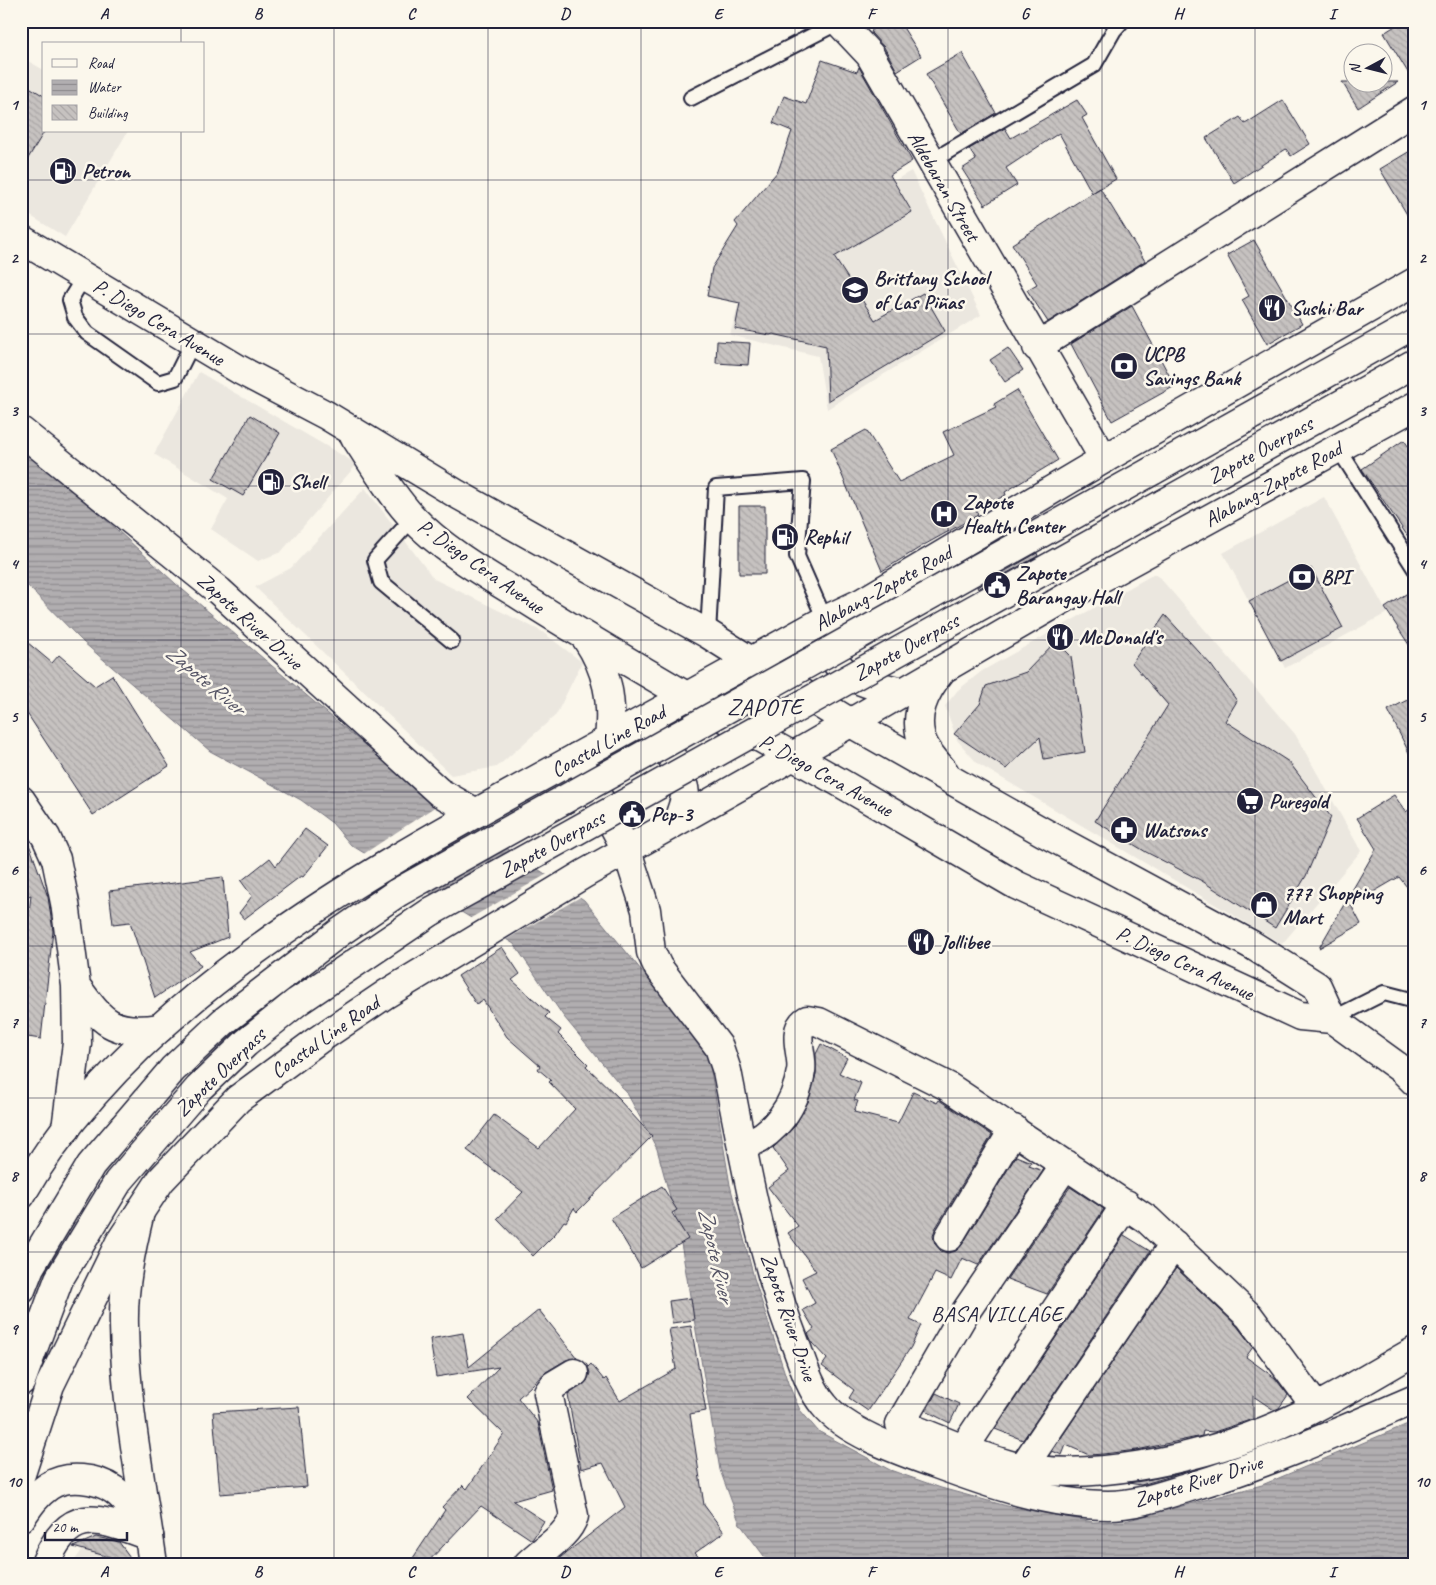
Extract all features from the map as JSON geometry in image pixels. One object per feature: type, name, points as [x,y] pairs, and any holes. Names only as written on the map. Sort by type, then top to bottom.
[{"type":"main road","name":"Aldebaran Street","points":[[838,22],[870,55],[1037,347],[1104,459]]},
{"type":"main road","points":[[1037,347],[1415,110]]},
{"type":"main road","name":"P. Diego Cera Avenue","points":[[21,240],[240,370],[326,415],[351,432],[616,585],[708,634],[851,723],[1252,945],[1317,986],[1332,1019],[1404,1071],[1415,1082]]},
{"type":"main road","name":"Alabang-Zapote Road","points":[[688,697],[825,620],[861,603],[1104,459],[1415,282]]},
{"type":"main road","name":"Zapote Overpass","points":[[21,1290],[30,1267],[91,1165],[173,1069],[224,1021],[340,932],[397,893],[549,810],[1415,324]]},
{"type":"main road","name":"Zapote Overpass","points":[[21,1381],[59,1280],[118,1182],[199,1088],[246,1043],[297,1002],[432,911],[1415,362]]},
{"type":"main road","name":"Alabang-Zapote Road","points":[[793,756],[946,666],[1415,406]]},
{"type":"main road","name":"Zapote River Drive","points":[[21,431],[219,591],[439,792],[472,814]]},
{"type":"main road","name":"P. Diego Cera Avenue","points":[[351,432],[392,492],[413,518],[458,555],[586,638],[1016,885],[1300,1016],[1332,1019]]},
{"type":"main road","points":[[861,603],[837,624],[831,644],[834,659],[852,678],[902,692]]},
{"type":"main road","points":[[586,638],[601,662],[607,681],[611,699],[610,739]]},
{"type":"main road","points":[[946,666],[927,689],[921,707],[920,725],[924,745],[949,778]]},
{"type":"main road","name":"Coastal Line Road","points":[[24,1184],[66,1129],[109,1078],[160,1028],[248,956],[368,875],[472,814],[688,697]]},
{"type":"main road","points":[[636,724],[649,728],[659,736],[682,779],[685,796],[678,821]]},
{"type":"main road","name":"Coastal Line Road","points":[[21,1474],[50,1385],[120,1242],[141,1208],[185,1152],[238,1099],[318,1040],[386,994],[584,874],[793,756]]},
{"type":"main road","name":"Zapote River Drive","points":[[576,757],[627,851],[646,910],[651,952],[658,967],[719,1047],[727,1071],[742,1146],[779,1301],[811,1386],[825,1407],[842,1421],[889,1447],[1005,1487],[1069,1502],[1109,1505],[1142,1501],[1236,1473],[1415,1399]]},
{"type":"main road","points":[[21,800],[46,837],[56,859],[61,878],[76,986],[76,1043],[66,1129]]},
{"type":"main road","points":[[76,986],[97,1014],[114,1027],[136,1032],[160,1028]]},
{"type":"main road","points":[[742,1146],[758,1141],[777,1124],[798,1088],[802,1069],[799,1032],[803,1022],[808,1020],[819,1022],[947,1086],[1148,1220],[1249,1316],[1316,1407]]},
{"type":"main road","points":[[948,1237],[1014,1129]]},
{"type":"main road","points":[[1066,1164],[964,1314],[900,1424],[1010,1465],[1079,1472],[1140,1465],[1228,1443],[1265,1431],[1316,1407],[1415,1351]]},
{"type":"main road","points":[[964,1448],[1126,1204]]},
{"type":"main road","points":[[141,1208],[126,1283],[124,1324],[127,1373],[153,1564]]},
{"type":"main road","points":[[1023,1467],[1174,1244]]},
{"type":"main road","points":[[528,1564],[544,1548],[565,1533],[574,1516],[548,1393],[554,1385],[574,1373]]},
{"type":"main road","points":[[21,1518],[38,1494],[50,1485],[67,1480],[85,1479],[100,1482],[114,1490],[131,1508],[149,1536]]},
{"type":"main road","points":[[45,1564],[54,1543],[68,1528],[86,1520],[105,1521],[149,1536]]},
{"type":"lane","points":[[930,162],[1094,65],[1114,30],[1122,21]]},
{"type":"lane","points":[[692,98],[838,22]]},
{"type":"lane","points":[[84,277],[70,300],[75,317],[87,333],[158,383],[175,378],[193,342]]},
{"type":"lane","points":[[1338,448],[1415,569]]},
{"type":"lane","points":[[708,634],[716,488],[803,481],[797,556],[825,620]]},
{"type":"lane","points":[[413,518],[375,560],[381,582],[452,641]]},
{"type":"lane","points":[[1332,1019],[1384,993],[1415,1001]]},
{"type":"shaded area","name":"Petron","points":[[21,57],[42,69],[42,132],[127,132],[65,237],[21,210]]},
{"type":"shaded area","name":"Brittany School of Las Piñas","points":[[911,171],[981,315],[827,409],[818,356],[730,335],[749,265]]},
{"type":"shaded area","name":"Shell","points":[[199,372],[357,464],[281,552],[258,561],[211,529],[228,499],[154,454]]},
{"type":"shaded area","points":[[365,488],[434,579],[541,631],[582,662],[556,715],[497,767],[451,775],[255,587],[291,568]]},
{"type":"shaded area","name":"BPI","points":[[1324,497],[1387,613],[1285,668],[1223,553]]},
{"type":"shaded area","points":[[1154,574],[1160,578],[1295,734],[1361,851],[1282,944],[978,764],[957,740],[945,706],[958,690],[982,671]]},
{"type":"shaded area","points":[[104,1533],[115,1537],[123,1548],[130,1564],[72,1564],[91,1538]]},
{"type":"water","name":"Zapote River","points":[[21,442],[176,584],[408,782],[584,900],[690,1030],[709,1059],[730,1185],[754,1278],[788,1383],[800,1410],[818,1431],[890,1470],[941,1488],[1007,1506],[1093,1522],[1125,1521],[1262,1485],[1415,1421],[1415,1564],[770,1564],[740,1524],[720,1470],[678,1226],[657,1149],[627,1093],[564,1017],[514,944],[351,845],[332,823],[301,800],[210,751],[83,642],[21,579]]},
{"type":"pier","points":[[442,802],[479,827],[398,876],[362,855]]},
{"type":"pier","points":[[549,873],[582,896],[504,941],[469,919]]},
{"type":"building","points":[[875,21],[899,21],[921,56],[897,71],[884,47],[871,33]]},
{"type":"building","points":[[1406,21],[1415,36],[1415,84],[1394,49],[1394,42],[1389,42],[1384,33]]},
{"type":"building","points":[[962,53],[996,113],[961,134],[926,74]]},
{"type":"building","points":[[822,60],[857,72],[859,67],[912,161],[890,175],[912,212],[834,257],[875,320],[923,293],[945,331],[828,401],[826,346],[773,334],[735,329],[740,303],[707,296],[712,268],[738,226],[735,222],[778,171],[792,131],[773,123],[784,96],[806,104]]},
{"type":"building","points":[[21,82],[42,95],[42,132],[44,132],[21,170]]},
{"type":"building","points":[[1348,92],[1383,92],[1358,108]]},
{"type":"building","points":[[1077,100],[1087,115],[1082,118],[1116,179],[1092,193],[1059,133],[1006,168],[1017,185],[985,205],[962,169],[976,160],[969,149],[1005,128],[1011,138]]},
{"type":"building","points":[[1283,100],[1310,144],[1291,156],[1286,149],[1234,183],[1206,138],[1240,117],[1245,124]]},
{"type":"building","points":[[1415,148],[1415,228],[1380,169]]},
{"type":"building","points":[[1100,188],[1145,261],[1048,322],[1027,290],[1037,284],[1012,244]]},
{"type":"building","points":[[1254,240],[1302,324],[1267,344],[1242,300],[1249,296],[1227,255]]},
{"type":"building","name":"UCPB Savings Bank","points":[[1132,306],[1175,386],[1112,421],[1071,344]]},
{"type":"building","points":[[717,341],[750,343],[748,365],[716,363]]},
{"type":"building","points":[[1008,348],[1023,370],[1005,382],[990,360]]},
{"type":"building","points":[[1017,390],[1058,460],[1005,492],[1006,495],[976,510],[978,515],[882,571],[831,449],[866,430],[899,482],[954,455],[943,432],[996,407],[994,404]]},
{"type":"building","points":[[250,415],[280,433],[243,496],[213,479]]},
{"type":"building","points":[[1404,440],[1415,456],[1415,547],[1362,469]]},
{"type":"building","points":[[739,506],[765,506],[765,574],[739,574]]},
{"type":"building","points":[[1037,553],[1038,556],[978,589],[977,587]]},
{"type":"building","points":[[1311,568],[1343,628],[1281,661],[1249,601]]},
{"type":"building","points":[[1415,588],[1415,654],[1385,608]]},
{"type":"building","points":[[1165,615],[1211,665],[1237,701],[1225,721],[1289,762],[1331,817],[1306,876],[1275,928],[1202,881],[1146,852],[1095,821],[1168,705],[1132,663]]},
{"type":"building","points":[[21,637],[52,663],[59,655],[95,686],[112,675],[169,766],[93,815],[21,704]]},
{"type":"building","points":[[1056,641],[1071,656],[1085,752],[1044,759],[1040,737],[1006,769],[954,734],[980,704],[986,686],[1026,672]]},
{"type":"building","points":[[1415,696],[1415,765],[1388,710]]},
{"type":"building","points":[[1394,795],[1406,812],[1415,805],[1415,897],[1399,877],[1351,905],[1361,924],[1319,948],[1376,849],[1357,818]]},
{"type":"building","points":[[305,829],[328,846],[303,877],[301,876],[244,919],[239,913],[252,896],[241,881],[270,858],[276,866]]},
{"type":"building","points":[[21,832],[25,833],[48,897],[53,931],[41,1039],[21,1036],[21,984],[31,895],[21,899]]},
{"type":"building","points":[[223,877],[228,937],[190,952],[201,966],[155,998],[130,922],[113,924],[109,891]]},
{"type":"building","points":[[502,947],[520,974],[512,980],[549,1013],[545,1017],[561,1030],[558,1034],[588,1064],[586,1066],[621,1100],[652,1136],[577,1212],[574,1208],[566,1222],[564,1221],[555,1234],[533,1256],[497,1219],[523,1192],[467,1150],[494,1115],[539,1148],[575,1109],[549,1082],[551,1080],[538,1069],[540,1066],[507,1037],[483,1000],[476,1004],[458,976]]},
{"type":"building","points":[[821,1044],[847,1058],[839,1073],[861,1083],[854,1100],[858,1101],[854,1112],[898,1123],[913,1092],[937,1103],[939,1100],[992,1135],[935,1229],[933,1236],[935,1244],[941,1251],[948,1253],[956,1251],[962,1245],[1016,1156],[1031,1162],[1029,1166],[1043,1171],[978,1265],[962,1258],[951,1280],[935,1273],[910,1320],[921,1325],[911,1347],[868,1411],[849,1398],[854,1390],[822,1366],[827,1359],[812,1343],[808,1334],[814,1329],[803,1310],[815,1303],[802,1278],[816,1271],[788,1233],[798,1226],[768,1187],[789,1171],[773,1148],[794,1127],[808,1102],[816,1074],[816,1054]]},
{"type":"building","points":[[662,1186],[677,1210],[672,1213],[688,1239],[641,1268],[611,1218]]},
{"type":"building","points":[[1070,1187],[1104,1209],[1047,1294],[1007,1279]]},
{"type":"building","points":[[1124,1235],[1150,1251],[1023,1440],[995,1429]]},
{"type":"building","points":[[1176,1268],[1237,1326],[1253,1347],[1246,1357],[1275,1378],[1288,1395],[1279,1408],[1274,1410],[1253,1396],[1253,1419],[1214,1432],[1203,1431],[1202,1436],[1137,1450],[1103,1454],[1089,1455],[1066,1445],[1062,1455],[1052,1451]]},
{"type":"building","points":[[691,1298],[694,1320],[672,1323],[669,1301]]},
{"type":"building","points":[[539,1310],[577,1358],[566,1360],[546,1372],[518,1398],[538,1423],[552,1490],[513,1501],[544,1521],[532,1540],[481,1506],[426,1564],[409,1564],[445,1510],[442,1507],[463,1485],[467,1489],[504,1434],[468,1399],[499,1367],[436,1377],[430,1339],[463,1333],[469,1367]]},
{"type":"building","points":[[691,1326],[706,1411],[690,1414],[704,1505],[724,1532],[695,1553],[705,1564],[552,1564],[625,1507],[603,1463],[581,1469],[568,1395],[587,1381],[590,1373],[588,1367],[591,1364],[604,1380],[606,1378],[620,1401],[676,1369],[669,1329]]},
{"type":"building","points":[[936,1393],[959,1404],[950,1423],[926,1411]]},
{"type":"building","points":[[299,1407],[307,1487],[220,1494],[213,1412]]},
{"type":"building","points":[[1185,1472],[1141,1485],[1128,1483],[1142,1481]]},
{"type":"building","points":[[96,1537],[119,1542],[135,1564],[73,1547]]},
{"type":"place","name":"Petron","points":[[63,171]]},
{"type":"place","name":"Brittany School of Las Piñas","points":[[855,290]]},
{"type":"place","name":"Sushi Bar","points":[[1272,308]]},
{"type":"place","name":"UCPB Savings Bank","points":[[1124,366]]},
{"type":"place","name":"Shell","points":[[271,482]]},
{"type":"place","name":"Zapote Health Center","points":[[944,514]]},
{"type":"place","name":"Rephil","points":[[785,537]]},
{"type":"place","name":"BPI","points":[[1302,577]]},
{"type":"place","name":"Zapote Barangay Hall","points":[[997,585]]},
{"type":"place","name":"McDonald's","points":[[1060,637]]},
{"type":"place","name":"Puregold","points":[[1250,801]]},
{"type":"place","name":"Pcp-3","points":[[632,814]]},
{"type":"place","name":"Watsons","points":[[1124,830]]},
{"type":"place","name":"777 Shopping Mart","points":[[1264,905]]},
{"type":"place","name":"Jollibee","points":[[921,942]]},
{"type":"district","name":"ZAPOTE","points":[[765,707]]},
{"type":"district","name":"BASA VILLAGE","points":[[997,1313]]}]
